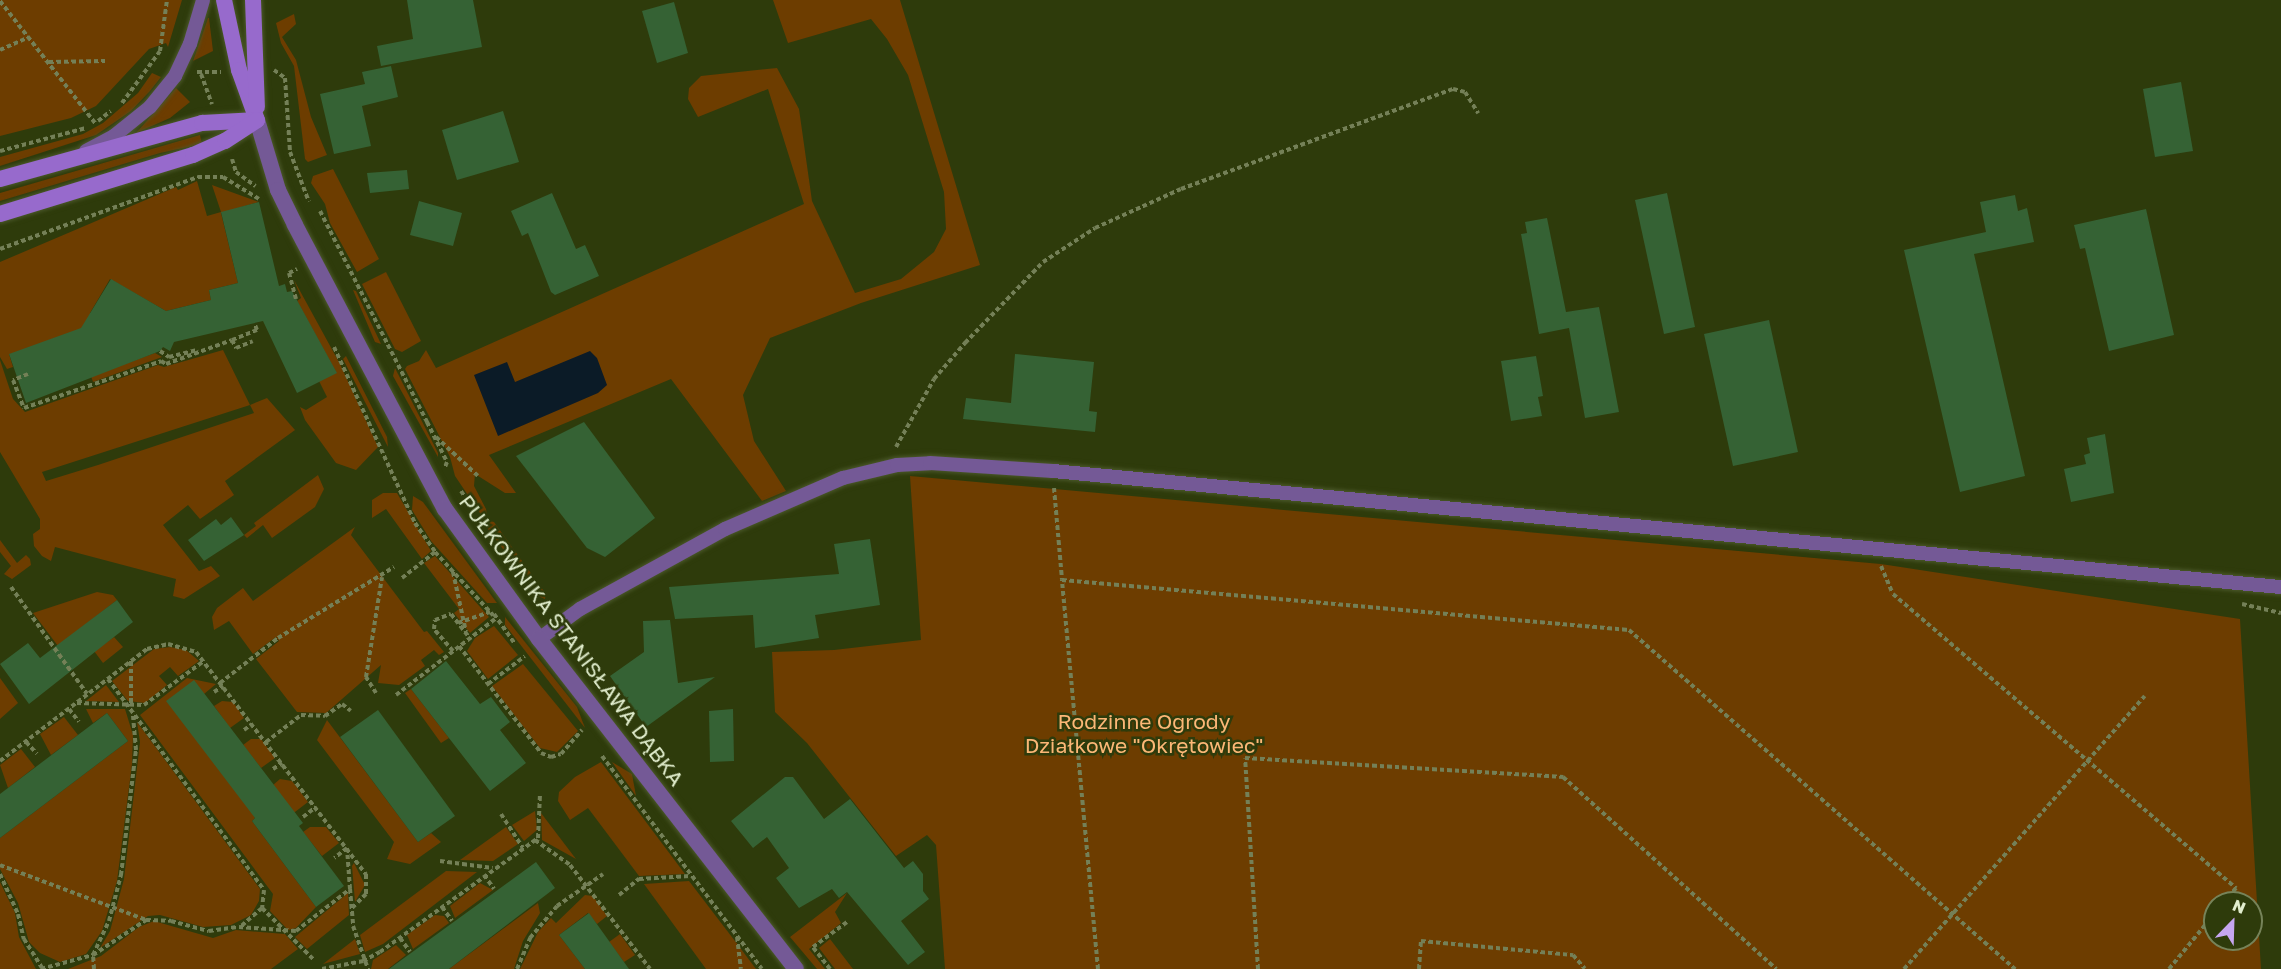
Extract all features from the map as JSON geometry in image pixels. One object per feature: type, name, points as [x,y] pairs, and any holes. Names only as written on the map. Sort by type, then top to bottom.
[{"type":"main road","name":"PUŁKOWNIKA STANISŁAWA DĄBKA","points":[[224,0],[239,70],[257,120]]},
{"type":"main road","name":"PUŁKOWNIKA STANISŁAWA DĄBKA","points":[[253,0],[257,120]]},
{"type":"main road","points":[[0,179],[202,123],[257,120]]},
{"type":"main road","points":[[0,214],[193,155],[225,141],[257,120]]},
{"type":"street","name":"PUŁKOWNIKA STANISŁAWA DĄBKA","points":[[257,120],[278,190],[416,459],[445,509],[539,639],[796,969]]},
{"type":"lane","points":[[77,156],[114,136],[150,107],[181,63],[203,0]]},
{"type":"lane","points":[[539,639],[580,609],[725,529],[843,478],[897,465],[930,463],[1053,471],[2281,586]]},
{"type":"path","points":[[0,151],[68,134],[95,123],[134,90],[160,51],[167,0]]},
{"type":"path","points":[[0,1],[95,123]]},
{"type":"path","points":[[0,50],[29,37]]},
{"type":"path","points":[[48,62],[105,61]]},
{"type":"path","points":[[897,465],[896,444],[934,379],[1043,262],[1095,228],[1181,189],[1454,89],[1469,96],[1478,112]]},
{"type":"path","points":[[0,249],[175,184],[223,177]]},
{"type":"path","points":[[320,211],[433,434],[451,477]]},
{"type":"path","points":[[296,299],[289,273],[297,269]]},
{"type":"path","points":[[160,351],[169,357],[198,350],[257,330],[255,325]]},
{"type":"path","points":[[232,340],[236,348],[253,341]]},
{"type":"path","points":[[28,374],[13,380],[24,408],[161,361],[166,364],[197,355],[198,350]]},
{"type":"path","points":[[349,377],[415,523],[435,552],[493,615]]},
{"type":"path","points":[[433,434],[477,476]]},
{"type":"path","points":[[1053,471],[1098,969]]},
{"type":"path","points":[[458,487],[478,516]]},
{"type":"path","points":[[1880,547],[1882,572],[1893,594],[2236,888],[2233,891]]},
{"type":"path","points":[[402,578],[435,552]]},
{"type":"path","points":[[214,692],[278,638],[394,567]]},
{"type":"path","points":[[453,571],[466,633]]},
{"type":"path","points":[[376,693],[366,677],[382,576]]},
{"type":"path","points":[[1062,580],[1629,630],[2014,969]]},
{"type":"path","points":[[11,587],[87,694]]},
{"type":"path","points":[[453,651],[434,629],[435,620],[451,614],[470,638]]},
{"type":"path","points":[[458,623],[493,615]]},
{"type":"path","points":[[396,695],[470,638],[493,615]]},
{"type":"path","points":[[0,761],[147,649],[168,644],[196,652],[366,874],[368,886],[362,900],[351,909]]},
{"type":"path","points":[[459,646],[541,753],[551,757],[561,754],[582,730]]},
{"type":"path","points":[[488,684],[525,656]]},
{"type":"path","points":[[94,969],[93,955],[114,908],[136,750],[131,707],[131,661]]},
{"type":"path","points":[[76,703],[131,707],[144,705],[204,661]]},
{"type":"path","points":[[108,679],[131,707],[264,890],[262,908],[239,927]]},
{"type":"path","points":[[1904,969],[2145,696]]},
{"type":"path","points":[[266,742],[302,715],[325,716],[342,704],[351,711]]},
{"type":"path","points":[[69,709],[79,722]]},
{"type":"path","points":[[244,730],[252,724]]},
{"type":"path","points":[[26,742],[36,754]]},
{"type":"path","points":[[594,746],[762,969]]},
{"type":"path","points":[[1258,969],[1245,758],[1563,777],[1776,969]]},
{"type":"path","points":[[273,769],[282,763]]},
{"type":"path","points":[[322,969],[363,962],[400,938],[493,868],[538,838],[540,794]]},
{"type":"path","points":[[303,817],[316,807]]},
{"type":"path","points":[[501,814],[523,848]]},
{"type":"path","points":[[535,840],[570,865],[650,969]]},
{"type":"path","points":[[334,858],[347,848]]},
{"type":"path","points":[[347,848],[351,909],[363,962],[368,969]]},
{"type":"path","points":[[440,861],[493,868]]},
{"type":"path","points":[[0,865],[146,920],[171,921],[209,931],[239,927],[296,931],[350,889]]},
{"type":"path","points":[[0,874],[15,905],[24,939],[42,969],[93,955],[146,920]]},
{"type":"path","points":[[517,969],[530,938],[557,906],[603,874]]},
{"type":"path","points":[[484,875],[494,889]]},
{"type":"path","points":[[619,895],[639,879],[691,876]]},
{"type":"path","points":[[442,907],[452,921]]},
{"type":"path","points":[[262,908],[313,959]]},
{"type":"path","points":[[608,926],[614,922]]},
{"type":"path","points":[[830,969],[813,947],[847,922]]},
{"type":"path","points":[[2169,969],[2203,928]]},
{"type":"path","points":[[737,936],[741,969]]},
{"type":"path","points":[[400,938],[410,951]]},
{"type":"path","points":[[1419,969],[1421,941],[1573,955],[1585,969]]},
{"type":"path","points":[[637,964],[642,959]]},
{"type":"green space","points":[[0,0],[182,0],[168,47],[166,43],[149,49],[96,106],[71,118],[0,136]]},
{"type":"green space","points":[[773,0],[900,0],[980,265],[861,303],[770,338],[743,395],[754,441],[786,491],[762,501],[671,379],[489,455],[516,493],[505,493],[475,474],[474,486],[487,515],[482,516],[455,476],[450,457],[405,369],[407,366],[419,361],[426,350],[436,368],[804,204],[768,89],[698,117],[688,99],[689,88],[701,76],[777,68],[799,109],[812,201],[855,293],[901,279],[934,252],[946,229],[944,192],[908,75],[887,39],[871,19],[788,43]]},
{"type":"green space","points":[[294,14],[296,24],[282,37],[296,60],[311,117],[327,155],[308,162],[305,159],[294,66],[281,43],[276,23]]},
{"type":"green space","points":[[208,18],[213,51],[193,61]]},
{"type":"green space","points":[[152,73],[161,77],[150,91],[131,111],[96,135],[0,166],[0,157],[83,134],[103,123],[138,93]]},
{"type":"green space","points":[[176,88],[190,102],[170,118],[136,133]]},
{"type":"green space","points":[[200,135],[202,144],[160,153],[0,201],[0,193]]},
{"type":"green space","points":[[333,169],[379,259],[357,272],[330,223],[325,204],[311,183],[313,176]]},
{"type":"green space","points":[[197,181],[207,216],[221,212],[212,185],[259,202],[221,213],[238,283],[209,290],[211,300],[166,311],[110,279],[90,313],[146,346],[9,354],[13,367],[7,369],[0,357],[0,262],[176,187],[178,190]]},
{"type":"green space","points":[[386,272],[421,341],[402,352],[395,349],[362,284]]},
{"type":"green space","points":[[294,280],[340,364],[378,447],[356,470],[336,463],[305,420],[300,407],[306,410],[327,397],[319,381],[336,372],[297,301],[301,298]]},
{"type":"green space","points":[[353,290],[356,291],[381,344],[375,342]]},
{"type":"green space","points":[[223,350],[250,405],[267,398],[295,430],[225,481],[234,495],[200,519],[188,505],[163,525],[199,571],[211,566],[220,576],[184,599],[173,596],[176,579],[55,547],[51,561],[42,556],[34,546],[33,534],[40,529],[40,519],[0,452],[0,360],[13,399],[25,412],[158,365],[164,367]],"holes":[[[250,405],[254,413],[46,481],[42,472]]]},
{"type":"green space","points":[[155,353],[162,357],[93,382],[91,376]]},
{"type":"green space","points":[[346,356],[387,437],[388,447],[343,359]]},
{"type":"green space","points":[[395,368],[438,453],[438,457],[393,376]]},
{"type":"green space","points":[[318,475],[324,489],[315,507],[272,538],[263,525],[247,538],[244,535],[256,526],[254,523]]},
{"type":"green space","name":"Rodzinne Ogrody Działkowe \"Okrętowiec\"","points":[[910,476],[1881,564],[2240,619],[2256,891],[2203,891],[2203,951],[2260,951],[2261,969],[945,969],[936,845],[927,835],[896,856],[807,743],[775,712],[772,652],[834,650],[921,640]]},
{"type":"green space","points":[[383,493],[397,493],[431,551],[422,559],[386,509],[372,518],[372,500]]},
{"type":"green space","points":[[413,496],[423,502],[497,603],[487,603],[431,541],[412,510]]},
{"type":"green space","points":[[486,520],[494,522],[546,594],[545,599],[538,596],[485,525]]},
{"type":"green space","points":[[355,527],[351,535],[424,632],[427,631],[444,652],[439,655],[434,650],[421,660],[425,666],[399,685],[378,683],[381,665],[326,713],[297,712],[256,659],[279,641],[276,637],[253,654],[229,621],[214,630],[212,617],[217,608],[243,588],[253,601]]},
{"type":"green space","points":[[0,540],[17,563],[26,555],[30,559],[31,565],[12,579],[4,574],[11,566],[0,552]]},
{"type":"green space","points":[[435,556],[489,617],[470,633],[454,613],[459,609],[424,563]]},
{"type":"green space","points":[[97,592],[113,595],[117,600],[58,646],[33,613]]},
{"type":"green space","points":[[505,617],[577,707],[585,728],[505,625]]},
{"type":"green space","points":[[494,626],[518,655],[488,679],[467,651],[475,638]]},
{"type":"green space","points":[[114,637],[123,647],[103,663],[91,647],[103,645]]},
{"type":"green space","points":[[170,647],[186,650],[199,661],[178,676],[170,667],[159,676],[167,685],[145,703],[128,701],[112,681],[154,649]]},
{"type":"green space","points":[[523,664],[578,731],[557,752],[540,748],[492,686]]},
{"type":"green space","points":[[0,678],[18,703],[0,719]]},
{"type":"green space","points":[[187,678],[216,684],[204,694],[255,818],[252,821],[316,907],[296,928],[288,930],[270,911],[273,894],[140,715]]},
{"type":"green space","points":[[106,685],[119,702],[86,701]]},
{"type":"green space","points":[[411,689],[449,738],[441,743],[405,693]]},
{"type":"green space","points":[[222,701],[233,702],[244,718],[230,728],[214,706]]},
{"type":"green space","points":[[86,709],[125,709],[133,735],[132,764],[117,881],[102,931],[86,954],[60,962],[40,953],[29,942],[18,903],[0,869],[0,838],[128,741],[107,713],[93,723]]},
{"type":"green space","points":[[64,717],[78,735],[51,755],[40,734]]},
{"type":"green space","points":[[327,720],[418,842],[431,833],[441,842],[410,864],[387,859],[394,842],[317,740]]},
{"type":"green space","points":[[137,722],[260,889],[259,901],[251,915],[231,925],[203,927],[160,915],[148,916],[100,948],[110,931],[124,879],[140,742]]},
{"type":"green space","points":[[251,739],[261,739],[275,758],[261,768],[243,745]]},
{"type":"green space","points":[[21,749],[35,767],[8,788],[0,765]]},
{"type":"green space","points":[[601,762],[685,874],[639,876],[588,808],[570,820],[558,801],[559,792],[575,777]]},
{"type":"green space","points":[[612,762],[632,774],[636,796]]},
{"type":"green space","points":[[280,779],[292,781],[308,802],[291,815],[273,785]]},
{"type":"green space","points":[[535,811],[537,830],[524,841],[512,825]]},
{"type":"green space","points":[[541,813],[576,859],[542,840]]},
{"type":"green space","points":[[310,827],[326,827],[339,843],[322,856],[303,832]]},
{"type":"green space","points":[[506,827],[518,844],[493,861],[460,860]]},
{"type":"green space","points":[[354,863],[365,885],[355,902],[352,866]]},
{"type":"green space","points":[[446,871],[477,872],[383,944],[365,952],[360,935]]},
{"type":"green space","points":[[689,881],[756,969],[706,969],[644,884]]},
{"type":"green space","points":[[0,882],[15,913],[19,937],[36,969],[0,969]]},
{"type":"green space","points":[[480,883],[493,890],[455,918],[450,906]]},
{"type":"green space","points":[[348,893],[349,915],[307,949],[295,937]]},
{"type":"green space","points":[[847,893],[835,912],[841,923],[809,949],[825,969],[817,969],[790,937]]},
{"type":"green space","points":[[585,895],[593,896],[607,916],[597,924],[588,913],[559,935],[585,969],[520,969],[538,932],[551,918],[556,923]]},
{"type":"green space","points":[[538,903],[540,913],[523,941],[514,969],[449,969]]},
{"type":"green space","points":[[435,915],[444,916],[449,923],[413,949],[407,935]]},
{"type":"green space","points":[[154,921],[213,938],[236,930],[285,934],[298,949],[271,969],[68,969],[101,956],[139,927]]},
{"type":"green space","points":[[620,934],[635,955],[624,962],[609,942]]},
{"type":"green space","points":[[355,939],[360,954],[323,964]]},
{"type":"green space","points":[[830,939],[853,969],[835,969],[819,948]]},
{"type":"green space","points":[[396,945],[406,955],[388,969],[371,969],[373,960]]},
{"type":"water","points":[[590,351],[597,358],[607,385],[598,393],[498,436],[474,375],[507,362],[515,382]]},
{"type":"building","points":[[407,0],[473,0],[482,47],[381,66],[377,46],[413,39]]},
{"type":"building","points":[[674,2],[688,53],[657,63],[642,11]]},
{"type":"building","points":[[391,66],[398,97],[362,106],[371,146],[334,154],[320,94],[365,84],[362,72]]},
{"type":"building","points":[[2181,82],[2193,151],[2155,157],[2143,89]]},
{"type":"building","points":[[503,111],[519,162],[457,180],[442,130]]},
{"type":"building","points":[[407,170],[409,189],[370,193],[367,173]]},
{"type":"building","points":[[552,193],[576,249],[585,245],[599,276],[555,295],[551,292],[528,233],[522,236],[511,211]]},
{"type":"building","points":[[1667,193],[1695,327],[1664,334],[1635,200]]},
{"type":"building","points":[[2015,195],[2018,211],[2027,208],[2034,242],[1974,254],[2025,476],[1960,492],[1904,250],[1986,232],[1980,202]]},
{"type":"building","points":[[419,201],[462,213],[453,246],[410,235]]},
{"type":"building","points":[[259,202],[279,286],[285,284],[287,292],[292,291],[337,373],[297,393],[263,321],[174,342],[170,351],[163,347],[160,351],[26,403],[9,354],[81,328],[111,279],[166,311],[211,300],[209,290],[238,283],[221,212]]},
{"type":"building","points":[[2146,209],[2174,335],[2109,351],[2085,248],[2080,249],[2074,225]]},
{"type":"building","points":[[1547,218],[1566,312],[1599,307],[1619,412],[1585,418],[1569,328],[1539,334],[1521,234],[1527,233],[1525,222]]},
{"type":"building","points":[[1769,320],[1798,452],[1733,466],[1704,334]]},
{"type":"building","points":[[1015,354],[1094,362],[1089,411],[1097,412],[1095,432],[963,419],[966,398],[1011,403]]},
{"type":"building","points":[[1536,356],[1543,396],[1538,397],[1542,416],[1511,421],[1501,361]]},
{"type":"building","points":[[584,422],[655,518],[605,557],[587,548],[516,456]]},
{"type":"building","points":[[2105,434],[2114,493],[2071,502],[2064,469],[2086,464],[2084,455],[2090,453],[2087,438]]},
{"type":"building","points":[[231,517],[244,535],[204,561],[188,540],[216,519],[221,525]]},
{"type":"building","points":[[870,539],[880,605],[815,615],[819,638],[755,648],[753,615],[675,619],[669,587],[839,574],[834,544]]},
{"type":"building","points":[[117,600],[133,622],[29,704],[0,664],[28,643],[40,658]]},
{"type":"building","points":[[670,620],[678,683],[715,677],[646,727],[610,676],[644,652],[643,621]]},
{"type":"building","points":[[446,661],[480,704],[491,697],[510,722],[500,730],[526,763],[490,791],[411,689]]},
{"type":"building","points":[[194,680],[303,823],[299,826],[344,886],[316,907],[252,821],[255,818],[166,701]]},
{"type":"building","points":[[733,709],[734,761],[710,762],[709,711]]},
{"type":"building","points":[[378,710],[455,816],[418,842],[340,737]]},
{"type":"building","points":[[107,713],[128,741],[0,838],[0,794]]},
{"type":"building","points":[[785,777],[793,777],[824,819],[850,799],[904,868],[913,861],[923,874],[923,891],[929,899],[901,921],[925,952],[908,965],[847,892],[839,898],[832,889],[799,908],[776,878],[789,868],[767,837],[753,848],[731,821]]},
{"type":"building","points":[[536,862],[555,888],[449,969],[389,969]]},
{"type":"building","points":[[589,913],[629,969],[585,969],[559,935]]}]
